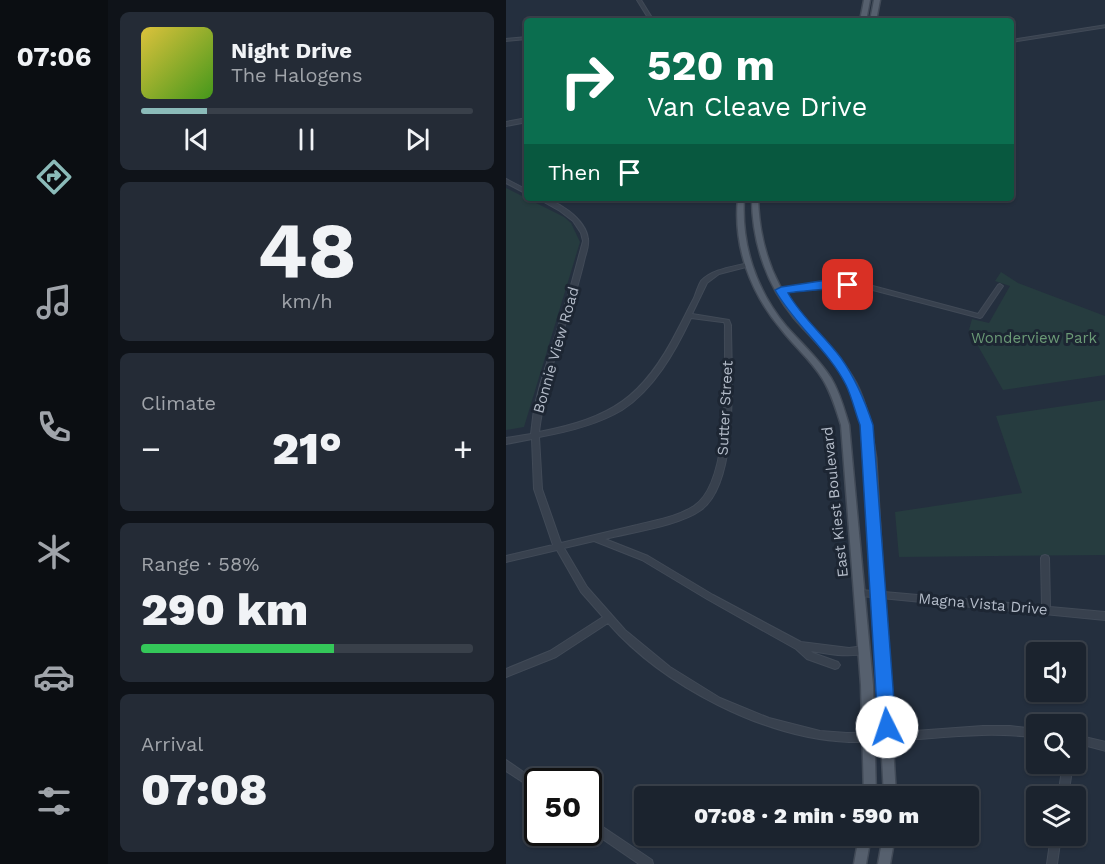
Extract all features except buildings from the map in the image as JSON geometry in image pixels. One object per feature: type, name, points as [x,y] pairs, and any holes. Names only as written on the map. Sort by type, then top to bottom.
[{"type":"main road","points":[[864,18],[867,0],[877,0],[874,18]]},
{"type":"main road","name":"East Kiest Boulevard","points":[[741,201],[739,215],[748,266],[761,294],[780,323],[819,368],[831,386],[845,425],[861,593],[870,786]]},
{"type":"main road","points":[[755,201],[755,228],[768,267],[792,311],[836,360],[859,399],[867,425],[889,786]]},
{"type":"main road","points":[[860,864],[863,846]]},
{"type":"main road","points":[[884,864],[887,846]]},
{"type":"street","points":[[639,0],[650,18]]},
{"type":"street","points":[[1014,41],[1106,26]]},
{"type":"street","points":[[506,40],[524,38]]},
{"type":"street","points":[[506,124],[524,121]]},
{"type":"street","points":[[506,182],[524,191]]},
{"type":"street","name":"Bonnie View Road","points":[[545,201],[574,217],[586,241],[542,394],[535,435],[537,475],[542,500],[558,547],[589,596],[608,619],[640,650],[671,674],[754,718],[807,732],[869,738],[970,730],[1026,733]]},
{"type":"street","points":[[506,441],[601,418],[622,406],[660,369],[689,316],[704,282],[709,277],[725,270],[748,266]]},
{"type":"street","points":[[781,290],[827,284],[866,287],[980,316],[1000,286]]},
{"type":"street","name":"Sutter Street","points":[[506,559],[686,515],[707,499],[725,452],[728,325],[722,320],[689,316]]},
{"type":"street","points":[[593,537],[645,558],[799,646],[810,656],[835,665]]},
{"type":"street","points":[[1045,558],[1046,609]]},
{"type":"street","name":"Magna Vista Drive","points":[[861,593],[1106,616]]},
{"type":"street","points":[[506,673],[553,654],[608,619]]},
{"type":"street","points":[[799,646],[849,652],[864,650]]},
{"type":"street","points":[[1086,742],[1106,747]]},
{"type":"street","points":[[506,765],[524,777]]},
{"type":"street","points":[[602,832],[648,864]]},
{"type":"street","points":[[1052,864],[1055,846]]},
{"type":"green space","points":[[506,188],[524,197],[524,201],[532,201],[564,217],[571,223],[580,242],[524,427],[506,430]]},
{"type":"green space","name":"Wonderview Park","points":[[1001,272],[1018,283],[1105,316],[1105,375],[1003,390],[969,330],[972,319],[989,323],[1010,286],[995,281]]},
{"type":"green space","points":[[1105,400],[1105,555],[899,557],[895,512],[1022,493],[996,416]]},
{"type":"route","points":[[848,285],[808,285],[781,290],[792,311],[836,360],[852,385],[867,425],[887,727]]}]
